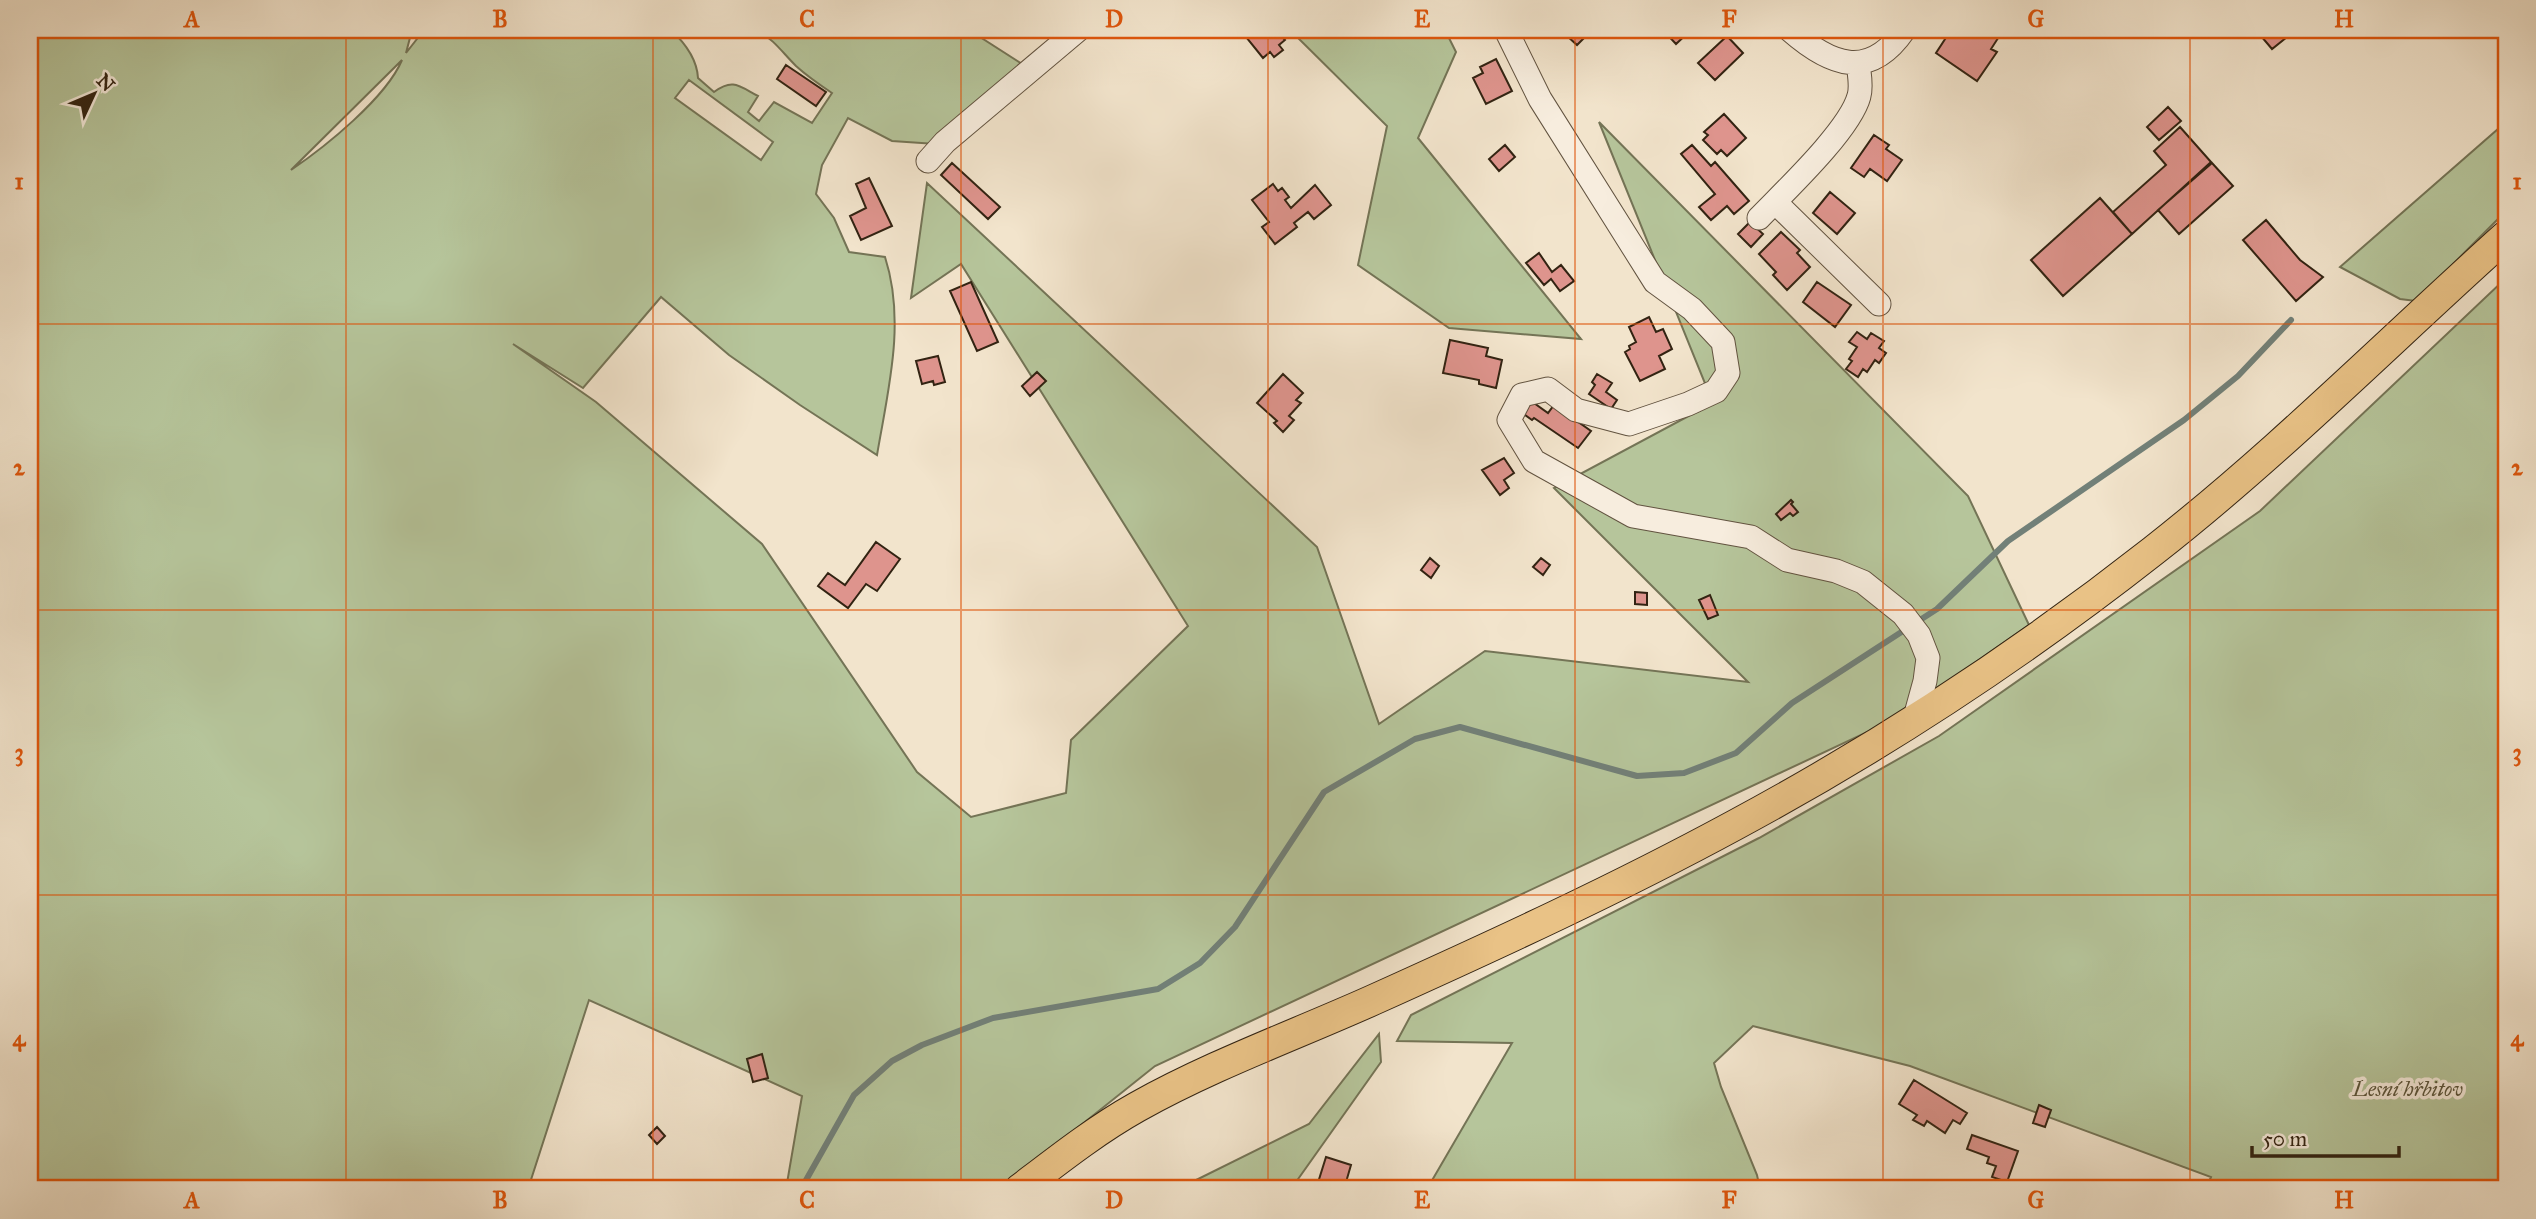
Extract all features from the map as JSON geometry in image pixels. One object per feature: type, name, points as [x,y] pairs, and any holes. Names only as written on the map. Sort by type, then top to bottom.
[{"type":"main road","points":[[1020,1189],[1106,1126],[1167,1091],[1420,979],[1628,881],[1750,817],[1914,721],[2049,628],[2154,551],[2256,465],[2506,236]]},
{"type":"street","points":[[928,161],[945,142],[1078,30]]},
{"type":"street","points":[[1506,30],[1540,99],[1655,282],[1692,309],[1723,342],[1728,373],[1716,391],[1688,404],[1629,424],[1576,410],[1548,389],[1522,395],[1509,420],[1534,461],[1633,516],[1751,537],[1787,560],[1836,571],[1863,582],[1903,614],[1919,635],[1928,658],[1926,681],[1914,721]]},
{"type":"street","points":[[1790,30],[1814,50],[1858,63],[1878,57],[1892,47],[1904,30]]},
{"type":"street","points":[[1858,63],[1860,94],[1854,108],[1835,136],[1767,210],[1879,304]]},
{"type":"green space","points":[[30,30],[412,30],[406,53],[424,30],[671,30],[689,52],[698,78],[714,92],[731,84],[758,96],[748,112],[759,121],[774,102],[812,123],[832,93],[800,70],[767,37],[740,30],[969,30],[1022,64],[936,144],[892,141],[848,118],[822,165],[816,194],[834,218],[849,252],[885,257],[891,282],[895,331],[893,356],[877,455],[729,355],[661,297],[583,388],[513,344],[596,402],[762,544],[917,772],[971,817],[1066,793],[1071,740],[1188,626],[961,264],[911,298],[927,183],[1317,547],[1379,724],[1485,651],[1748,682],[1554,488],[1713,403],[1599,122],[1968,496],[2029,625],[1893,720],[1155,1066],[1001,1189],[786,1189],[802,1096],[589,1000],[528,1189],[30,1189]],"holes":[[[402,60],[383,90],[337,135],[291,170]],[[689,80],[773,142],[761,160],[675,98]]]},
{"type":"green space","points":[[1290,30],[1445,30],[1456,52],[1418,138],[1581,339],[1449,328],[1358,265],[1387,126]]},
{"type":"green space","points":[[2506,122],[2506,211],[2416,301],[2400,299],[2340,267]]},
{"type":"green space","name":"Lesní hřbitov","points":[[2506,278],[2506,1189],[2206,1189],[2211,1177],[1910,1066],[1753,1026],[1714,1063],[1760,1189],[1427,1189],[1512,1043],[1397,1041],[1411,1015],[1759,838],[1939,736],[2260,511]]},
{"type":"green space","points":[[1379,1034],[1381,1062],[1291,1189],[1178,1189],[1309,1124]]},
{"type":"building","points":[[1255,30],[1277,31],[1285,40],[1279,45],[1283,50],[1274,57],[1270,52],[1263,58],[1246,37]]},
{"type":"building","points":[[1567,30],[1592,30],[1577,45],[1566,35],[1569,32]]},
{"type":"building","points":[[1663,30],[1691,30],[1676,44]]},
{"type":"building","points":[[1951,30],[2002,32],[1991,49],[1997,52],[1977,81],[1936,53]]},
{"type":"building","points":[[2267,30],[2296,30],[2272,49],[2261,36]]},
{"type":"building","points":[[1727,36],[1743,53],[1715,80],[1698,63]]},
{"type":"building","points":[[1496,59],[1512,91],[1486,104],[1473,78],[1483,73],[1480,67]]},
{"type":"building","points":[[786,65],[826,92],[816,106],[777,79]]},
{"type":"building","points":[[2168,107],[2181,121],[2159,140],[2147,127]]},
{"type":"building","points":[[1724,114],[1746,138],[1727,156],[1721,150],[1717,154],[1703,140],[1708,135],[1704,132]]},
{"type":"building","points":[[2180,127],[2211,162],[2132,234],[2113,212],[2166,165],[2154,151]]},
{"type":"building","points":[[1874,135],[1889,145],[1886,149],[1902,160],[1887,181],[1870,169],[1864,177],[1851,168]]},
{"type":"building","points":[[1505,145],[1515,157],[1499,171],[1489,159]]},
{"type":"building","points":[[1692,145],[1711,166],[1715,162],[1749,201],[1734,214],[1727,206],[1711,220],[1699,207],[1715,194],[1681,154]]},
{"type":"building","points":[[952,163],[1000,207],[988,219],[941,175]]},
{"type":"building","points":[[2212,163],[2233,186],[2179,234],[2158,210]]},
{"type":"building","points":[[869,178],[892,226],[861,240],[850,216],[866,208],[856,184]]},
{"type":"building","points":[[1273,184],[1278,191],[1282,188],[1289,197],[1285,200],[1291,208],[1315,185],[1331,205],[1314,219],[1308,212],[1294,223],[1297,227],[1275,244],[1262,227],[1269,222],[1252,200]]},
{"type":"building","points":[[1830,192],[1855,213],[1837,234],[1813,213]]},
{"type":"building","points":[[2100,198],[2132,234],[2063,296],[2031,260]]},
{"type":"building","points":[[2266,220],[2300,260],[2323,277],[2296,301],[2243,240]]},
{"type":"building","points":[[1750,222],[1763,234],[1751,247],[1738,234]]},
{"type":"building","points":[[1781,232],[1800,250],[1797,253],[1810,267],[1787,290],[1773,275],[1776,272],[1759,254]]},
{"type":"building","points":[[1539,253],[1552,272],[1561,265],[1574,281],[1560,291],[1551,279],[1544,285],[1526,263]]},
{"type":"building","points":[[971,282],[998,342],[977,351],[950,291]]},
{"type":"building","points":[[1817,282],[1851,305],[1835,327],[1803,302]]},
{"type":"building","points":[[1649,317],[1656,332],[1663,329],[1672,349],[1659,356],[1665,369],[1640,381],[1625,352],[1636,342],[1629,327]]},
{"type":"building","points":[[1857,332],[1867,339],[1871,333],[1884,341],[1879,348],[1886,353],[1879,363],[1875,360],[1867,372],[1863,369],[1858,377],[1846,369],[1857,347],[1849,342]]},
{"type":"building","points":[[1450,340],[1488,348],[1486,356],[1502,360],[1496,388],[1479,384],[1479,380],[1443,373]]},
{"type":"building","points":[[938,356],[945,382],[922,384],[916,361]]},
{"type":"building","points":[[1037,372],[1046,381],[1030,396],[1022,386]]},
{"type":"building","points":[[1283,374],[1303,393],[1296,400],[1301,403],[1289,416],[1294,420],[1283,432],[1274,423],[1277,421],[1257,403]]},
{"type":"building","points":[[1597,374],[1612,383],[1606,392],[1617,400],[1611,409],[1589,394],[1595,385],[1592,382]]},
{"type":"building","points":[[1527,398],[1548,413],[1554,405],[1591,431],[1578,448],[1518,410]]},
{"type":"building","points":[[1504,458],[1514,473],[1504,480],[1509,488],[1500,495],[1482,470]]},
{"type":"building","points":[[1791,500],[1798,512],[1793,516],[1790,513],[1781,520],[1776,514]]},
{"type":"building","points":[[876,542],[900,559],[877,591],[866,584],[848,608],[818,586],[828,573],[845,585]]},
{"type":"building","points":[[1430,558],[1439,566],[1431,578],[1421,570]]},
{"type":"building","points":[[1541,558],[1550,565],[1543,575],[1533,567]]},
{"type":"building","points":[[1635,592],[1647,593],[1647,605],[1635,604]]},
{"type":"building","points":[[1710,595],[1718,615],[1708,619],[1699,600]]},
{"type":"building","points":[[762,1054],[768,1078],[753,1082],[747,1059]]},
{"type":"building","points":[[1914,1080],[1967,1113],[1960,1124],[1953,1120],[1945,1133],[1927,1121],[1924,1126],[1913,1120],[1917,1115],[1899,1104]]},
{"type":"building","points":[[2039,1105],[2051,1110],[2045,1127],[2033,1123]]},
{"type":"building","points":[[657,1127],[665,1136],[657,1144],[649,1135]]},
{"type":"building","points":[[1972,1135],[2018,1151],[2007,1182],[1992,1177],[1996,1166],[1987,1163],[1989,1157],[1967,1149]]},
{"type":"building","points":[[1326,1157],[1351,1165],[1344,1189],[1316,1189]]},
{"type":"waterway","points":[[1920,620],[1937,609],[2008,541],[2184,420],[2238,376],[2291,320]]},
{"type":"waterway","points":[[801,1189],[854,1095],[892,1061],[922,1045],[993,1018],[1158,989],[1200,963],[1235,927],[1324,792],[1415,739],[1460,727],[1637,776],[1684,773],[1736,753],[1792,703],[1903,631]]}]
